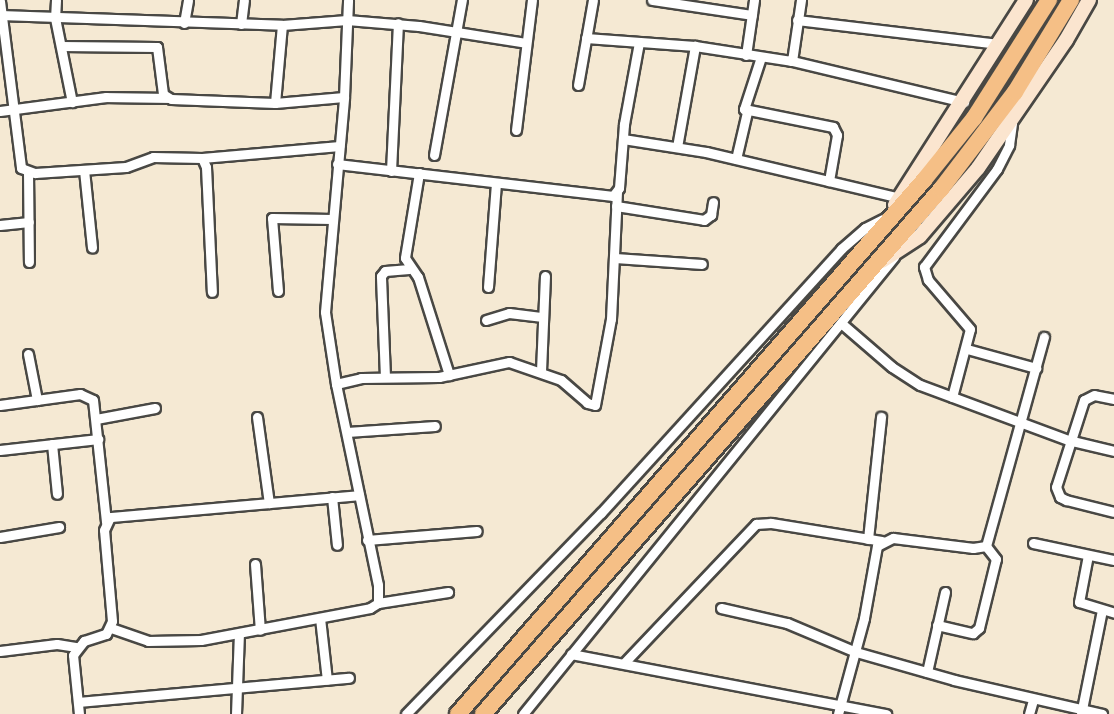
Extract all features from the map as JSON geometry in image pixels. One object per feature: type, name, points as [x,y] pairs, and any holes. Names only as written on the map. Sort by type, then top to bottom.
[{"type":"highway","points":[[458,714],[873,240],[974,118],[1050,0]]},
{"type":"highway","points":[[483,714],[871,267],[990,126],[1071,0]]},
{"type":"main road","points":[[873,240],[964,102],[1026,0]]},
{"type":"main road","points":[[871,267],[920,236],[1012,121],[1089,0]]},
{"type":"street","points":[[0,0],[14,109],[18,162],[28,172],[29,262]]},
{"type":"street","points":[[56,0],[55,18],[72,102]]},
{"type":"street","points":[[184,23],[188,0]]},
{"type":"street","points":[[241,24],[244,0]]},
{"type":"street","points":[[348,0],[344,97],[325,312],[336,384],[378,603]]},
{"type":"street","points":[[434,155],[453,33],[462,0]]},
{"type":"street","points":[[516,130],[532,0]]},
{"type":"street","points":[[578,85],[593,0]]},
{"type":"street","points":[[652,0],[711,4],[752,15]]},
{"type":"street","points":[[746,55],[754,0]]},
{"type":"street","points":[[792,62],[801,0]]},
{"type":"street","points":[[1,15],[282,25],[347,20],[398,23],[526,44]]},
{"type":"street","points":[[797,20],[999,44]]},
{"type":"street","points":[[391,171],[398,23]]},
{"type":"street","points":[[275,103],[282,25]]},
{"type":"street","points":[[586,38],[695,46],[792,62],[964,102]]},
{"type":"street","points":[[336,384],[385,377],[449,375],[498,362],[518,363],[569,385],[591,406],[598,402],[611,319],[616,206],[623,139],[639,42]]},
{"type":"street","points":[[61,46],[157,47],[167,98]]},
{"type":"street","points":[[677,147],[695,46]]},
{"type":"street","points":[[736,159],[747,112],[744,105],[761,57]]},
{"type":"street","points":[[0,111],[120,96],[275,103],[344,97]]},
{"type":"street","points":[[747,112],[833,127],[837,135],[829,181]]},
{"type":"street","points":[[952,397],[971,336],[967,322],[928,280],[924,267],[997,169],[1009,145],[1012,121]]},
{"type":"street","points":[[623,139],[736,159],[900,198]]},
{"type":"street","points":[[28,172],[126,167],[153,158],[202,158],[339,146]]},
{"type":"street","points":[[202,158],[206,167],[212,292]]},
{"type":"street","points":[[337,164],[608,196],[617,192]]},
{"type":"street","points":[[84,170],[92,248]]},
{"type":"street","points":[[419,173],[405,258],[409,269],[420,282],[449,375]]},
{"type":"street","points":[[488,287],[496,183]]},
{"type":"street","points":[[616,206],[704,220],[711,216],[713,202]]},
{"type":"street","points":[[406,714],[601,513],[841,249],[865,228],[888,216]]},
{"type":"street","points":[[278,291],[272,218],[332,219]]},
{"type":"street","points":[[0,225],[28,222]]},
{"type":"street","points":[[523,714],[899,251]]},
{"type":"street","points":[[615,258],[702,264]]},
{"type":"street","points":[[385,377],[381,276],[385,271],[409,269]]},
{"type":"street","points":[[541,371],[545,276]]},
{"type":"street","points":[[486,320],[509,312],[543,317]]},
{"type":"street","points":[[841,323],[900,373],[952,397],[1068,440],[1114,451]]},
{"type":"street","points":[[624,663],[756,524],[771,523],[882,541],[893,538],[980,549],[986,546],[1044,337]]},
{"type":"street","points":[[967,349],[1036,368]]},
{"type":"street","points":[[28,354],[36,400]]},
{"type":"street","points":[[0,405],[88,395],[96,419],[98,439],[106,522],[111,628]]},
{"type":"street","points":[[1114,399],[1094,395],[1084,400],[1068,440],[1056,487],[1060,497],[1114,512]]},
{"type":"street","points":[[96,419],[155,408]]},
{"type":"street","points":[[257,417],[269,503]]},
{"type":"street","points":[[868,539],[881,417]]},
{"type":"street","points":[[347,432],[435,426]]},
{"type":"street","points":[[0,450],[98,439]]},
{"type":"street","points":[[52,444],[57,494]]},
{"type":"street","points":[[106,522],[117,515],[359,495]]},
{"type":"street","points":[[332,497],[337,545]]},
{"type":"street","points":[[0,537],[59,527]]},
{"type":"street","points":[[367,540],[477,531]]},
{"type":"street","points":[[840,709],[856,652],[876,552],[882,541]]},
{"type":"street","points":[[1033,543],[1114,560]]},
{"type":"street","points":[[938,625],[973,633],[980,628],[996,559],[994,551],[986,546]]},
{"type":"street","points":[[1088,555],[1079,602],[1114,613]]},
{"type":"street","points":[[255,564],[260,630]]},
{"type":"street","points":[[0,651],[57,644],[76,647],[111,628],[158,642],[239,634],[370,608],[378,603],[448,592]]},
{"type":"street","points":[[927,672],[945,592]]},
{"type":"street","points":[[721,608],[787,623],[856,652],[927,672],[1082,712],[1102,714]]},
{"type":"street","points":[[1082,712],[1102,610]]},
{"type":"street","points":[[320,618],[327,680]]},
{"type":"street","points":[[237,714],[239,634]]},
{"type":"street","points":[[76,647],[74,655],[79,714]]},
{"type":"street","points":[[571,654],[840,709],[886,714]]},
{"type":"street","points":[[78,702],[349,678]]},
{"type":"street","points":[[1029,714],[1033,699]]}]
